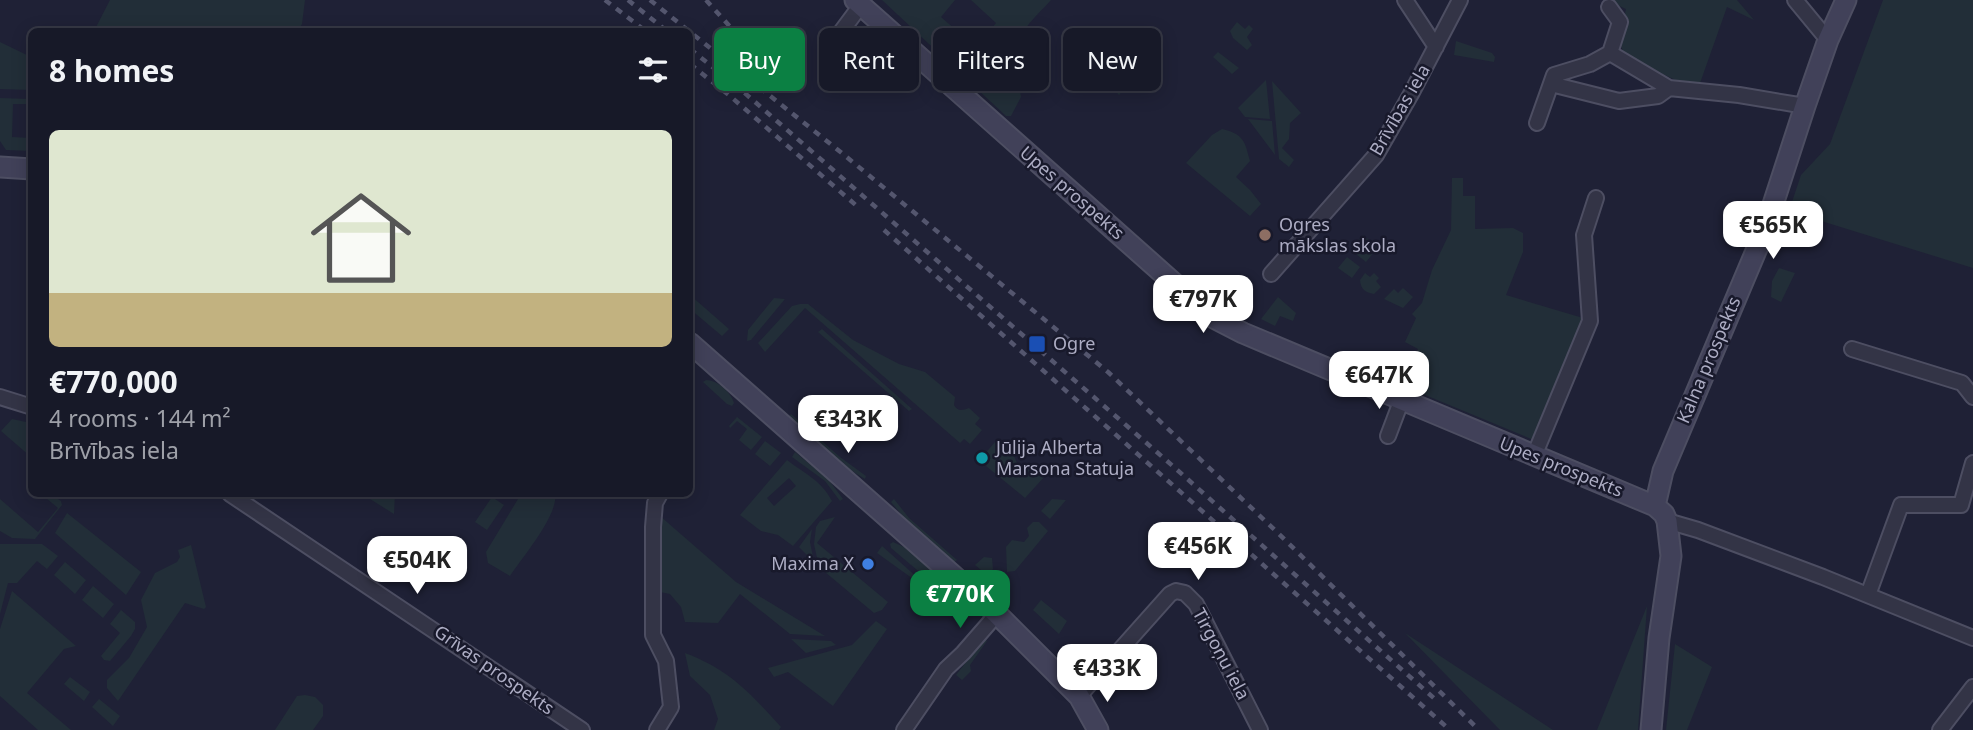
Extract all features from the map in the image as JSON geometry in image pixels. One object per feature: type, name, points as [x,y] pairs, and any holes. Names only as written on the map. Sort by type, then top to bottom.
[{"type":"main road","name":"Kalna prospekts","points":[[1651,730],[1671,556],[1661,514],[1663,471],[1764,232],[1804,106],[1846,0]]},
{"type":"main road","name":"Upes prospekts","points":[[858,3],[1212,317],[1243,333],[1534,456],[1661,514]]},
{"type":"main road","points":[[0,167],[28,169]]},
{"type":"main road","points":[[693,346],[997,614],[1079,696],[1098,730]]},
{"type":"street","points":[[1405,0],[1436,47]]},
{"type":"street","name":"Brīvības iela","points":[[1271,274],[1376,155],[1460,0]]},
{"type":"street","points":[[1795,0],[1828,40]]},
{"type":"street","points":[[842,28],[858,3]]},
{"type":"street","points":[[1537,123],[1554,75],[1590,64],[1610,53],[1620,22],[1609,7]]},
{"type":"street","points":[[1610,53],[1669,88],[1739,95],[1804,106]]},
{"type":"street","points":[[1551,85],[1619,101],[1658,96],[1669,88]]},
{"type":"street","points":[[1534,456],[1590,321],[1584,235],[1596,198]]},
{"type":"street","points":[[1852,349],[1962,383],[1973,397]]},
{"type":"street","points":[[0,397],[28,406]]},
{"type":"street","points":[[1388,436],[1402,399]]},
{"type":"street","points":[[1868,595],[1901,505],[1961,505],[1973,463]]},
{"type":"street","name":"Grīvas prospekts","points":[[234,497],[425,622],[582,730]]},
{"type":"street","points":[[657,730],[671,707],[666,661],[653,635],[653,527],[655,503],[658,497]]},
{"type":"street","name":"Upes prospekts","points":[[1661,514],[1973,638]]},
{"type":"street","name":"Tirgoņu iela","points":[[1079,696],[1170,594],[1176,591],[1185,593],[1196,604],[1260,730]]},
{"type":"street","points":[[904,730],[946,669],[997,614]]},
{"type":"street","points":[[1940,730],[1973,687]]},
{"type":"shaded area","points":[[110,0],[305,0],[300,28],[96,28]]},
{"type":"shaded area","points":[[882,0],[955,0],[941,17],[954,28],[933,28],[933,48],[919,35],[919,28],[912,28]]},
{"type":"shaded area","points":[[971,0],[1051,0],[1027,28],[992,28],[996,23]]},
{"type":"shaded area","points":[[1606,0],[1737,0],[1754,20],[1727,7],[1699,86],[1691,87],[1625,57],[1619,40],[1626,9]]},
{"type":"shaded area","points":[[1883,0],[1973,0],[1973,268],[1789,211],[1801,175],[1830,144]]},
{"type":"shaded area","points":[[1237,22],[1245,29],[1249,25],[1253,29],[1247,37],[1252,45],[1247,50],[1233,38],[1230,31]]},
{"type":"shaded area","points":[[1456,41],[1492,53],[1494,62],[1454,55]]},
{"type":"shaded area","points":[[0,42],[28,56],[28,90],[0,89]]},
{"type":"shaded area","points":[[1218,52],[1239,68],[1232,74],[1213,57]]},
{"type":"shaded area","points":[[1266,80],[1270,119],[1245,117],[1238,108]]},
{"type":"shaded area","points":[[1272,81],[1301,113],[1290,123],[1289,139],[1282,148],[1294,160],[1289,167],[1279,159]]},
{"type":"shaded area","points":[[979,91],[1020,91],[1021,97],[1011,116],[1006,116]]},
{"type":"shaded area","points":[[0,98],[28,99],[28,104],[13,104],[12,137],[28,138],[28,151],[6,150],[0,141]]},
{"type":"shaded area","points":[[1248,119],[1272,121],[1275,155]]},
{"type":"shaded area","points":[[1222,129],[1239,136],[1247,149],[1250,161],[1236,177],[1261,204],[1250,216],[1186,163],[1212,135]]},
{"type":"shaded area","points":[[1452,178],[1463,178],[1463,196],[1475,196],[1475,229],[1513,228],[1523,233],[1523,252],[1506,295],[1583,318],[1536,441],[1389,380],[1389,368],[1406,375],[1418,349],[1405,342],[1416,318],[1412,314],[1422,303],[1432,270],[1451,230]]},
{"type":"shaded area","points":[[1363,235],[1378,247],[1366,262],[1351,250]]},
{"type":"shaded area","points":[[1347,257],[1360,267],[1352,278],[1338,268]]},
{"type":"shaded area","points":[[1779,268],[1795,273],[1781,302],[1771,297],[1772,281]]},
{"type":"shaded area","points":[[1365,273],[1370,277],[1374,273],[1379,278],[1376,281],[1381,287],[1374,294],[1361,286],[1360,280]]},
{"type":"shaded area","points":[[1403,288],[1413,297],[1403,308],[1384,299],[1394,289],[1398,293]]},
{"type":"shaded area","points":[[1278,297],[1296,313],[1293,321],[1280,316],[1275,326],[1261,319]]},
{"type":"shaded area","points":[[693,298],[729,329],[722,336],[693,312]]},
{"type":"shaded area","points":[[774,298],[785,299],[751,340],[747,341],[748,330]]},
{"type":"shaded area","points":[[808,304],[853,340],[899,364],[925,372],[955,397],[954,405],[957,408],[969,408],[980,418],[975,424],[982,430],[970,444],[964,439],[960,443],[805,308],[765,352],[758,343],[792,306]]},
{"type":"shaded area","points":[[822,329],[912,409],[909,411],[818,332]]},
{"type":"shaded area","points":[[706,380],[719,384],[727,391],[734,403],[732,406],[703,382]]},
{"type":"shaded area","points":[[791,414],[866,476],[865,479],[839,463],[786,420]]},
{"type":"shaded area","points":[[737,417],[762,437],[751,450],[739,440],[747,429],[737,421],[730,428],[729,426]]},
{"type":"shaded area","points":[[12,419],[28,422],[28,454],[1,431]]},
{"type":"shaded area","points":[[765,441],[781,453],[770,466],[755,454]]},
{"type":"shaded area","points":[[995,442],[1003,448],[1007,444],[1016,450],[1014,456],[1017,463],[1024,466],[1031,463],[1046,475],[1025,498],[986,466],[989,462],[983,456]]},
{"type":"shaded area","points":[[795,452],[828,479],[843,499],[840,501],[825,481],[792,457]]},
{"type":"shaded area","points":[[787,460],[818,482],[832,501],[793,546],[778,535],[761,531],[740,515]],"holes":[[[789,478],[796,486],[774,506],[767,498]]]},
{"type":"shaded area","points":[[55,497],[62,505],[35,539],[12,538],[0,531],[0,499],[38,532],[58,508],[46,498]]},
{"type":"shaded area","points":[[367,497],[395,497],[394,514]]},
{"type":"shaded area","points":[[492,497],[504,505],[487,530],[475,522]]},
{"type":"shaded area","points":[[519,497],[555,497],[546,524],[510,576],[488,563],[486,552]]},
{"type":"shaded area","points":[[894,499],[909,518],[957,560],[953,563],[913,528],[891,502]]},
{"type":"shaded area","points":[[1052,499],[1066,500],[1050,519],[1041,511]]},
{"type":"shaded area","points":[[67,513],[141,572],[126,595],[55,533]]},
{"type":"shaded area","points":[[660,516],[736,582],[825,636],[790,634],[740,594],[718,623],[685,622],[681,607],[670,594],[660,592]]},
{"type":"shaded area","points":[[835,517],[817,543],[888,602],[882,610],[874,613],[819,567],[814,544],[816,527],[820,521]]},
{"type":"shaded area","points":[[1033,522],[1039,522],[1048,531],[1015,571],[1007,572],[1006,547],[1012,540],[1024,542],[1029,536],[1027,528]]},
{"type":"shaded area","points":[[812,529],[810,542],[814,562],[799,547]]},
{"type":"shaded area","points":[[893,542],[904,547],[970,603],[968,608],[962,608],[891,548],[890,544]]},
{"type":"shaded area","points":[[0,544],[42,544],[58,556],[47,569],[37,561],[17,583],[8,583],[0,614]]},
{"type":"shaded area","points":[[191,545],[206,607],[204,609],[185,603],[118,701],[107,688],[107,680],[129,658],[147,627],[141,600],[155,573],[177,562],[180,557],[178,550]]},
{"type":"shaded area","points":[[882,546],[928,587],[927,589],[877,553]]},
{"type":"shaded area","points":[[984,557],[992,558],[993,569],[988,576],[975,565]]},
{"type":"shaded area","points":[[65,562],[86,580],[75,594],[54,575]]},
{"type":"shaded area","points":[[93,586],[114,604],[103,618],[82,600]]},
{"type":"shaded area","points":[[12,591],[76,646],[64,649],[27,693],[71,730],[38,730],[0,696],[0,629]]},
{"type":"shaded area","points":[[1041,600],[1067,621],[1059,634],[1033,610]]},
{"type":"shaded area","points":[[1647,606],[1638,730],[1597,730]]},
{"type":"shaded area","points":[[121,610],[135,622],[135,629],[110,661],[104,660],[101,656],[120,633],[110,624]]},
{"type":"shaded area","points":[[876,621],[887,629],[833,706],[788,672],[774,677],[768,668],[852,645]]},
{"type":"shaded area","points":[[1405,633],[1553,730],[1500,730]]},
{"type":"shaded area","points":[[791,639],[831,641],[836,645],[806,653]]},
{"type":"shaded area","points":[[984,639],[987,641],[970,665],[971,671],[962,680],[956,675]]},
{"type":"shaded area","points":[[1675,644],[1712,667],[1687,730],[1666,730]]},
{"type":"shaded area","points":[[685,653],[715,667],[738,684],[781,727],[779,730],[714,730],[718,719],[710,695],[690,676]]},
{"type":"shaded area","points":[[70,677],[90,692],[84,701],[64,684]]},
{"type":"shaded area","points":[[297,696],[315,697],[323,705],[323,716],[313,730],[275,730]]},
{"type":"shaded area","points":[[99,699],[120,716],[113,726],[92,707]]},
{"type":"railway","points":[[605,0],[642,28]]},
{"type":"railway","points":[[628,0],[663,28]]},
{"type":"railway","points":[[650,0],[685,28]]},
{"type":"railway","points":[[706,0],[731,28]]},
{"type":"railway","points":[[693,34],[1108,372],[1279,534],[1479,730]]},
{"type":"railway","points":[[693,51],[739,88],[1166,460],[1436,700]]},
{"type":"railway","points":[[693,66],[858,207]]},
{"type":"railway","points":[[884,230],[1450,730]]},
{"type":"place","name":"Ogres mākslas skola","points":[[1265,235]]},
{"type":"place","name":"Ogre","points":[[1037,344]]},
{"type":"place","name":"Jūlija Alberta Marsona Statuja","points":[[982,458]]},
{"type":"place","name":"Maxima X","points":[[868,564]]}]
